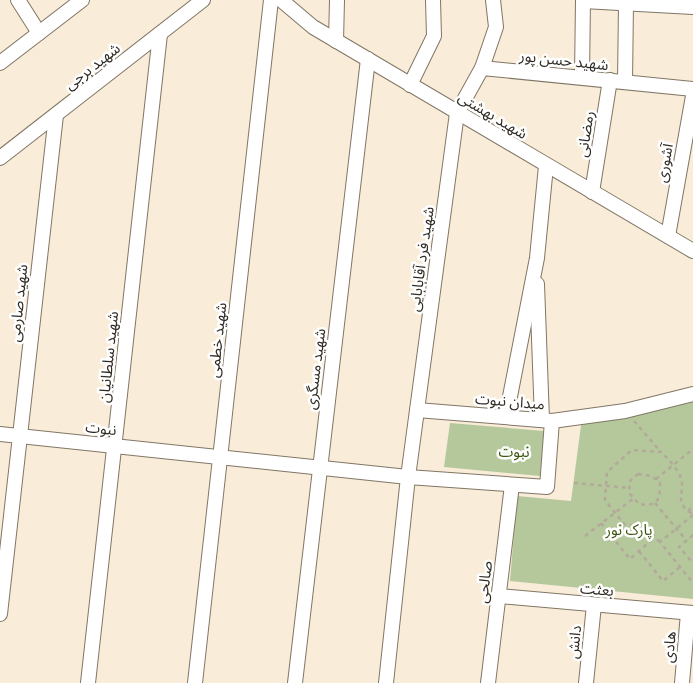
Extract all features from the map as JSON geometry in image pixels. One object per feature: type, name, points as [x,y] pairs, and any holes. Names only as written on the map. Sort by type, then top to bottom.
[{"type":"street","points":[[18,0],[39,33]]},
{"type":"street","points":[[0,63],[82,0]]},
{"type":"street","name":"شهید برجی","points":[[0,158],[203,0]]},
{"type":"street","name":"شهید خطمی","points":[[195,683],[271,0]]},
{"type":"street","name":"شهید بهشتی","points":[[280,0],[313,27],[336,41],[693,251]]},
{"type":"street","points":[[336,0],[336,41]]},
{"type":"street","points":[[410,85],[434,36],[433,0]]},
{"type":"street","points":[[457,113],[482,68],[496,27],[493,0]]},
{"type":"street","points":[[582,78],[583,0],[626,4],[654,3],[693,7]]},
{"type":"street","points":[[625,82],[626,4]]},
{"type":"street","name":"شهید سلطانیان","points":[[88,683],[160,34]]},
{"type":"street","name":"شهید مسگری","points":[[295,683],[368,59]]},
{"type":"street","name":"شهید حسن پور","points":[[482,68],[693,89]]},
{"type":"street","name":"رمضانی","points":[[592,192],[610,80]]},
{"type":"street","name":"آشوری","points":[[668,236],[693,96]]},
{"type":"street","name":"شهید فرد آقابابایی","points":[[417,410],[457,113]]},
{"type":"street","name":"شهید صارمی","points":[[0,614],[56,115]]},
{"type":"street","points":[[506,417],[537,258],[546,166]]},
{"type":"street","points":[[537,258],[547,421],[625,411],[693,394]]},
{"type":"street","points":[[386,683],[417,410]]},
{"type":"street","name":"میدان نبوت","points":[[408,477],[547,488],[547,421],[417,410]]},
{"type":"street","name":"نبوت","points":[[0,434],[408,477]]},
{"type":"street","name":"صالحی","points":[[488,683],[512,485]]},
{"type":"street","name":"بعثت","points":[[499,596],[691,613]]},
{"type":"street","name":"دانش","points":[[586,683],[594,605]]},
{"type":"street","name":"هادی","points":[[682,683],[691,613]]},
{"type":"path","points":[[625,411],[673,465],[681,479],[680,500],[693,515],[660,542]]},
{"type":"path","points":[[661,452],[632,450],[607,472],[605,500],[624,524],[646,528],[660,542],[693,583]]},
{"type":"path","points":[[656,479],[693,450]]},
{"type":"path","points":[[638,474],[652,476],[656,479],[660,483],[660,497],[655,503],[648,506],[639,504],[630,494],[629,482],[638,474]]},
{"type":"path","points":[[574,483],[630,488]]},
{"type":"path","points":[[585,536],[634,498]]},
{"type":"path","points":[[655,503],[686,540]]},
{"type":"path","points":[[688,511],[693,506]]},
{"type":"path","points":[[601,524],[630,559],[655,537]]},
{"type":"path","points":[[693,535],[679,546],[693,563]]},
{"type":"path","points":[[639,551],[663,580],[680,566]]},
{"type":"green space","name":"پارک نور","points":[[693,398],[693,599],[510,581],[517,496],[571,501],[582,418]]},
{"type":"green space","name":"نبوت","points":[[450,423],[544,431],[540,476],[444,467]]}]
